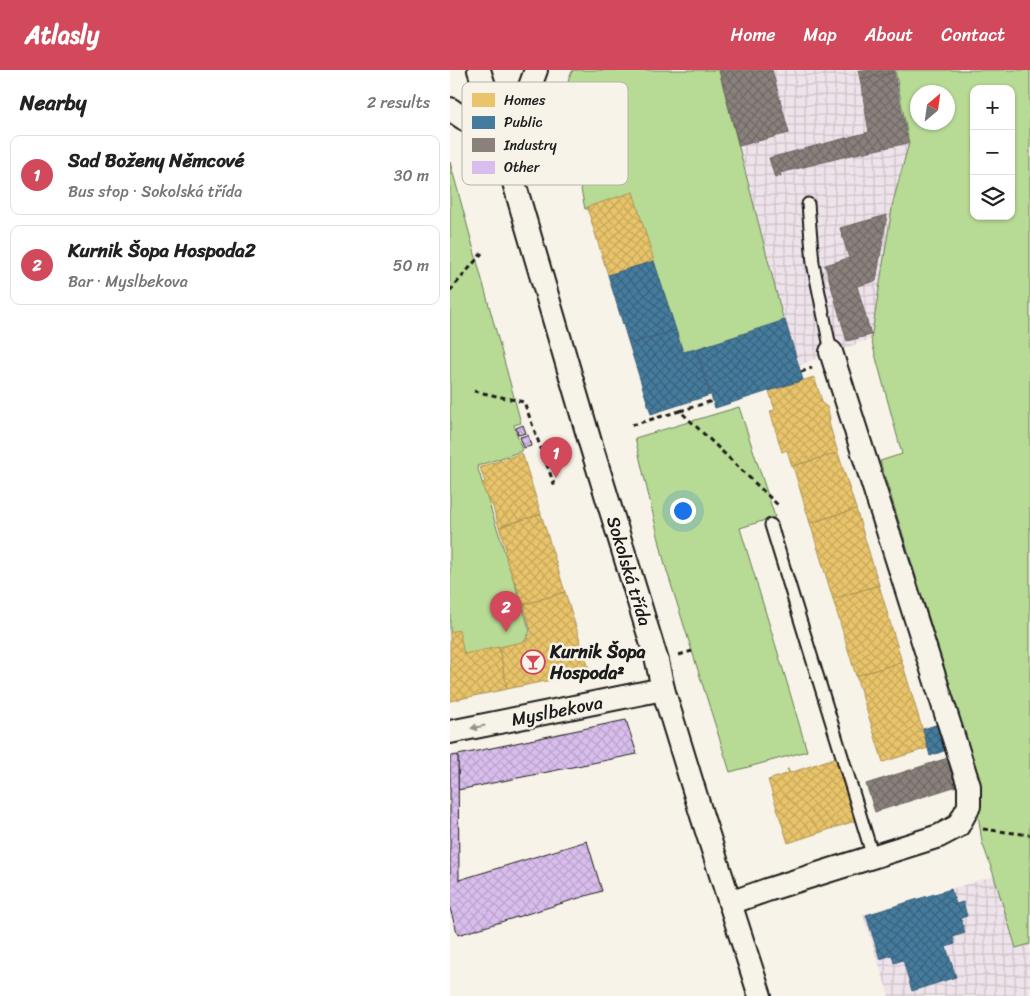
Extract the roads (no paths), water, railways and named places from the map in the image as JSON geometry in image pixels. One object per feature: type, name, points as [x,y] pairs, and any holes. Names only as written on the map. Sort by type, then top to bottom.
[{"type":"street","name":"Sokolská třída","points":[[479,70],[483,82]]},
{"type":"street","points":[[532,82],[536,70]]},
{"type":"street","points":[[450,109],[462,117]]},
{"type":"street","name":"Sokolská třída","points":[[515,185],[657,662],[663,688],[760,996]]},
{"type":"street","points":[[730,903],[939,836],[958,826],[969,806],[969,786],[832,352]]},
{"type":"street","name":"Myslbekova","points":[[450,732],[613,700],[663,688]]},
{"type":"lane","points":[[808,204],[813,263],[832,352]]},
{"type":"lane","points":[[771,525],[873,858]]},
{"type":"place","name":"Sad Boženy Němcové","points":[[556,478]]},
{"type":"place","name":"Kurnik Šopa Hospoda2","points":[[506,632]]},
{"type":"place","name":"Kurnik Šopa Hospoda²","points":[[533,662]]}]
